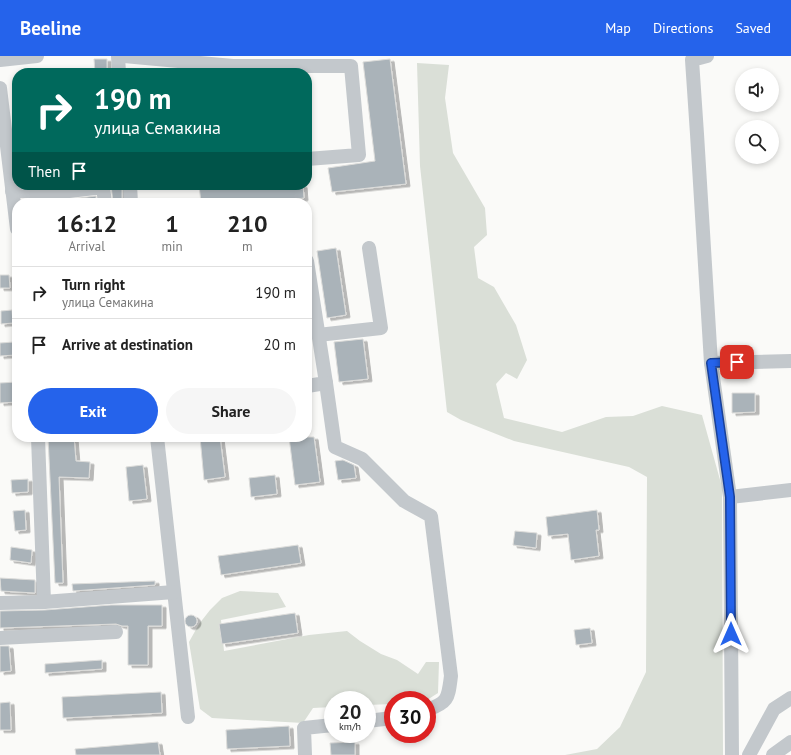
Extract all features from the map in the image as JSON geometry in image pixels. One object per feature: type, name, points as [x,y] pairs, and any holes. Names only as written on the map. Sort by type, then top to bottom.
[{"type":"street","points":[[0,60],[37,56]]},
{"type":"street","points":[[118,56],[119,68]]},
{"type":"street","points":[[124,56],[212,68]]},
{"type":"street","points":[[707,56],[692,60],[711,363],[730,497],[732,755]]},
{"type":"street","points":[[224,68],[233,66],[351,66],[359,155],[312,159]]},
{"type":"street","points":[[0,88],[13,198]]},
{"type":"street","points":[[12,191],[78,190]]},
{"type":"street","points":[[318,335],[381,328],[369,248]]},
{"type":"street","points":[[312,295],[335,447],[362,459],[404,501],[431,516],[451,676],[448,698],[436,707]]},
{"type":"street","points":[[711,363],[791,361]]},
{"type":"street","points":[[312,385],[326,383]]},
{"type":"street","points":[[38,442],[44,602]]},
{"type":"street","points":[[158,442],[188,717]]},
{"type":"street","points":[[730,497],[791,490]]},
{"type":"street","points":[[0,603],[44,602],[174,592]]},
{"type":"street","points":[[0,638],[116,632]]},
{"type":"street","points":[[749,755],[774,709],[791,698]]},
{"type":"street","points":[[305,755],[304,728],[324,726]]},
{"type":"street","points":[[773,755],[791,742]]},
{"type":"shaded area","points":[[417,63],[449,65],[445,98],[453,153],[485,208],[487,235],[474,247],[478,278],[494,287],[516,325],[527,360],[517,379],[506,373],[496,384],[504,418],[562,432],[606,417],[633,416],[662,406],[702,415],[722,487],[723,755],[565,755],[597,749],[620,727],[646,672],[647,477],[629,467],[514,441],[461,420],[447,412],[420,166]]},
{"type":"shaded area","points":[[240,591],[278,593],[286,607],[221,620],[224,651],[309,635],[347,631],[381,654],[397,660],[418,674],[426,662],[439,662],[438,693],[436,694],[436,691],[384,691],[384,704],[376,705],[376,691],[324,691],[324,707],[313,708],[303,723],[212,718],[200,709],[189,642],[199,624],[222,598]]},
{"type":"building","points":[[94,59],[107,59],[107,68],[95,68]]},
{"type":"building","points":[[390,59],[406,184],[332,192],[328,168],[375,161],[363,62]]},
{"type":"building","points":[[112,190],[122,190],[122,198],[112,198]]},
{"type":"building","points":[[200,190],[303,190],[304,198],[200,198]]},
{"type":"building","points":[[96,196],[96,198],[80,198]]},
{"type":"building","points":[[336,248],[346,315],[327,318],[317,251]]},
{"type":"building","points":[[0,275],[9,275],[10,288],[0,288]]},
{"type":"building","points":[[12,310],[12,323],[1,324],[1,311]]},
{"type":"building","points":[[363,339],[368,379],[339,382],[334,342]]},
{"type":"building","points":[[12,342],[12,355],[0,356],[0,343]]},
{"type":"building","points":[[12,382],[12,402],[0,403],[0,383]]},
{"type":"building","points":[[732,393],[755,393],[755,412],[732,413]]},
{"type":"building","points":[[312,437],[314,437],[320,482],[295,485],[290,442],[312,442]]},
{"type":"building","points":[[48,442],[74,442],[76,461],[90,462],[89,478],[59,477],[63,583],[55,583]]},
{"type":"building","points":[[200,442],[221,442],[225,477],[204,480]]},
{"type":"building","points":[[343,460],[354,465],[356,478],[338,480],[335,461]]},
{"type":"building","points":[[143,465],[147,499],[129,501],[126,467]]},
{"type":"building","points":[[275,475],[277,494],[251,497],[249,478]]},
{"type":"building","points":[[28,479],[28,492],[12,493],[11,480]]},
{"type":"building","points":[[25,510],[26,530],[15,531],[13,511]]},
{"type":"building","points":[[597,510],[599,530],[596,530],[599,556],[571,560],[568,534],[548,536],[546,517]]},
{"type":"building","points":[[515,531],[537,533],[536,548],[513,545]]},
{"type":"building","points":[[298,545],[301,563],[221,575],[218,556]]},
{"type":"building","points":[[11,547],[32,550],[31,563],[10,560]]},
{"type":"building","points":[[0,578],[35,580],[35,593],[1,591]]},
{"type":"building","points":[[155,581],[155,585],[73,591],[72,584]]},
{"type":"building","points":[[111,605],[162,605],[162,626],[148,626],[148,665],[128,665],[128,626],[116,624],[0,628],[0,611],[45,610]]},
{"type":"building","points":[[295,613],[298,633],[222,644],[219,624]]},
{"type":"building","points":[[189,615],[193,615],[197,621],[193,627],[189,627],[185,623],[185,619]]},
{"type":"building","points":[[590,628],[592,643],[576,645],[574,630]]},
{"type":"building","points":[[0,646],[9,646],[11,671],[0,672]]},
{"type":"building","points":[[102,660],[102,669],[45,673],[45,664]]},
{"type":"building","points":[[161,692],[162,713],[63,718],[62,697]]},
{"type":"building","points":[[10,702],[11,730],[0,730],[0,703]]},
{"type":"building","points":[[289,726],[290,746],[227,749],[226,730]]},
{"type":"building","points":[[158,742],[160,755],[76,755],[75,749]]},
{"type":"building","points":[[330,743],[355,743],[355,755],[331,755]]},
{"type":"route","points":[[731,634],[730,497],[711,363],[737,362]]}]
